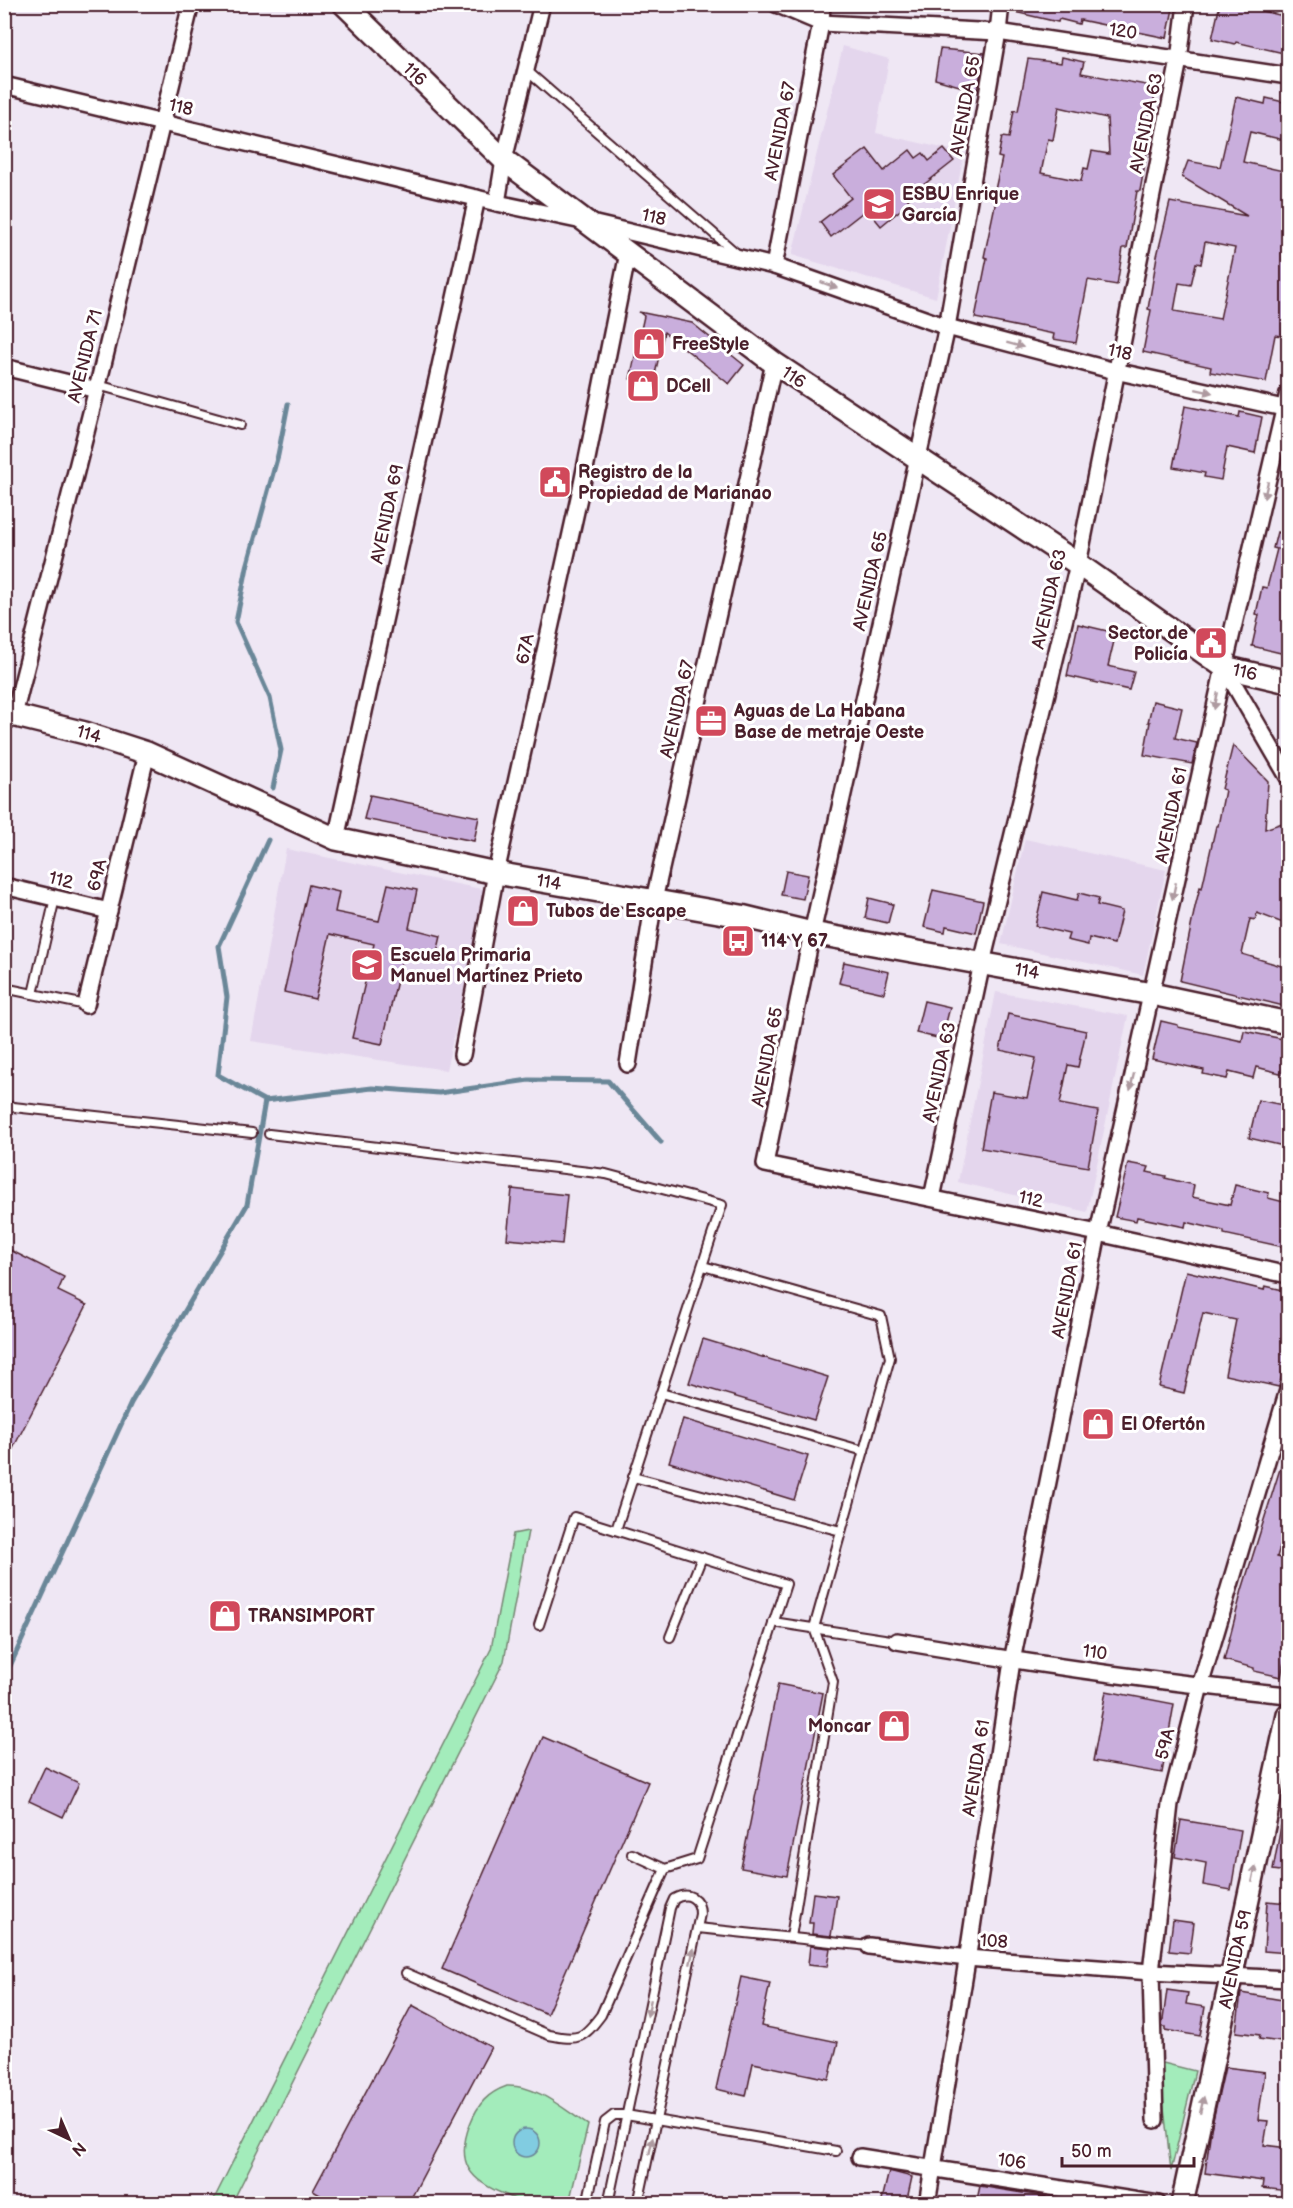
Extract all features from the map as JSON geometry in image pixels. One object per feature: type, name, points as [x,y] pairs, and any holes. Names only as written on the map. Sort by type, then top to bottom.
[{"type":"street","name":"AVENIDA 71","points":[[9,714],[97,388],[191,4]]},
{"type":"street","name":"116","points":[[344,4],[504,160],[774,363],[1078,564],[1224,668],[1288,682]]},
{"type":"street","points":[[497,203],[504,160],[525,69],[543,4]]},
{"type":"street","name":"120","points":[[776,4],[821,23],[998,32],[1288,76]]},
{"type":"street","name":"AVENIDA 67","points":[[774,266],[821,23],[822,4]]},
{"type":"street","name":"AVENIDA 65","points":[[765,1164],[812,933],[946,327],[1001,4]]},
{"type":"street","name":"AVENIDA 63","points":[[932,1198],[982,963],[1078,564],[1179,60],[1186,4]]},
{"type":"street","name":"118","points":[[4,85],[497,203],[774,266],[946,327],[1115,371],[1287,409]]},
{"type":"street","name":"AVENIDA 69","points":[[336,838],[477,198]]},
{"type":"street","name":"67A","points":[[462,1055],[496,873],[579,496],[628,253]]},
{"type":"street","name":"AVENIDA 67","points":[[628,1064],[654,900],[774,363]]},
{"type":"street","points":[[4,367],[97,388]]},
{"type":"street","name":"AVENIDA 61","points":[[927,2204],[1012,1661],[1098,1233],[1224,668],[1287,409],[1288,393]]},
{"type":"street","points":[[1224,668],[1288,777]]},
{"type":"street","name":"114","points":[[9,714],[85,733],[147,753],[336,838],[496,873],[741,916],[812,933],[1152,994],[1288,1023]]},
{"type":"street","name":"69A","points":[[86,1005],[147,753]]},
{"type":"street","name":"112","points":[[4,886],[109,911]]},
{"type":"street","name":"112","points":[[765,1164],[1288,1275]]},
{"type":"street","name":"59A","points":[[1155,2120],[1151,1972],[1170,1804],[1200,1686],[1288,1390]]},
{"type":"street","name":"110","points":[[897,1641],[1012,1661],[1200,1686],[1288,1695]]},
{"type":"street","name":"AVENIDA 59","points":[[1182,2204],[1288,1715]]},
{"type":"street","name":"108","points":[[869,1946],[967,1958],[1151,1972],[1288,1979]]},
{"type":"street","name":"106","points":[[860,2157],[1158,2204]]},
{"type":"lane","points":[[525,69],[742,258]]},
{"type":"lane","points":[[97,388],[240,425]]},
{"type":"lane","points":[[33,994],[55,898]]},
{"type":"lane","points":[[4,988],[86,1005]]},
{"type":"lane","points":[[4,1106],[252,1133]]},
{"type":"lane","points":[[269,1134],[606,1174],[722,1205],[616,1530]]},
{"type":"lane","points":[[702,1266],[881,1316],[890,1358],[814,1628],[832,1682],[791,1937]]},
{"type":"lane","points":[[661,1393],[864,1451]]},
{"type":"lane","points":[[633,1477],[841,1531]]},
{"type":"lane","points":[[539,1625],[574,1517],[786,1584],[697,1859],[665,1869],[632,1854]]},
{"type":"lane","points":[[670,1637],[702,1557]]},
{"type":"lane","points":[[773,1622],[897,1641]]},
{"type":"lane","points":[[406,1973],[549,2035],[570,2039],[588,2033],[601,2015],[665,1869]]},
{"type":"lane","points":[[608,2204],[670,1908],[674,1899],[688,1895],[697,1900],[700,1909],[698,1928],[638,2204]]},
{"type":"lane","name":"108","points":[[698,1928],[869,1946]]},
{"type":"lane","points":[[587,2204],[605,2122],[614,2115],[626,2115],[836,2151]]},
{"type":"shaded area","name":"ESBU Enrique García","points":[[843,46],[889,59],[876,133],[964,153],[936,298],[792,255]]},
{"type":"shaded area","points":[[1025,839],[1166,870],[1143,975],[1001,944]]},
{"type":"shaded area","name":"Escuela Primaria Manuel Martínez Prieto","points":[[286,849],[486,890],[446,1070],[251,1041]]},
{"type":"shaded area","points":[[996,992],[1128,1016],[1087,1212],[958,1182]]},
{"type":"green space","points":[[528,1531],[504,1661],[232,2203],[212,2203],[491,1649],[513,1534]]},
{"type":"green space","points":[[1159,2062],[1195,2071],[1171,2171]]},
{"type":"green space","points":[[507,2086],[529,2089],[540,2094],[588,2125],[569,2203],[537,2204],[519,2201],[483,2183],[469,2169],[464,2150],[473,2117],[489,2096]]},
{"type":"water","points":[[526,2129],[536,2133],[540,2143],[536,2153],[526,2157],[516,2153],[512,2143],[516,2133]]},
{"type":"building","points":[[1011,4],[1174,4],[1167,38],[1080,20],[1079,24],[1059,19],[1058,22],[1010,11]]},
{"type":"building","points":[[1220,4],[1244,4],[1244,7],[1288,17],[1288,54],[1212,39]]},
{"type":"building","points":[[940,49],[985,53],[977,91],[935,79]]},
{"type":"building","points":[[1062,57],[1084,62],[1081,73],[1157,87],[1146,134],[1154,136],[1150,153],[1147,152],[1140,191],[1137,191],[1127,248],[1123,248],[1117,285],[1088,280],[1076,343],[1053,339],[1054,334],[975,318],[987,258],[984,257],[996,200],[993,199],[1002,158],[998,157],[1002,137],[1009,138],[1014,110],[1018,111],[1028,59],[1061,63]],"holes":[[[1059,107],[1107,118],[1109,154],[1092,151],[1088,169],[1084,168],[1081,181],[1041,173],[1048,139],[1053,140]]]},
{"type":"building","points":[[1236,97],[1265,104],[1266,98],[1288,103],[1288,141],[1250,132],[1243,162],[1288,172],[1288,303],[1282,336],[1275,335],[1266,382],[1210,372],[1211,367],[1143,352],[1151,310],[1148,309],[1157,256],[1170,202],[1247,216],[1182,177],[1188,161],[1220,167]],"holes":[[[1205,242],[1235,248],[1220,319],[1174,311],[1179,283],[1191,285],[1196,263],[1201,264]]]},
{"type":"building","points":[[867,149],[884,171],[910,150],[916,158],[923,153],[929,161],[944,149],[954,161],[907,198],[910,202],[881,226],[867,209],[831,237],[820,222],[851,198],[833,175]]},
{"type":"building","points":[[639,312],[692,323],[744,365],[729,384],[664,332],[653,384],[630,379],[644,316]]},
{"type":"building","points":[[1185,406],[1239,417],[1240,412],[1262,417],[1255,453],[1227,447],[1221,480],[1204,477],[1205,473],[1173,467]]},
{"type":"building","points":[[1283,522],[1288,523],[1288,640],[1285,654],[1252,646],[1262,587],[1267,588],[1277,549],[1273,548],[1277,532],[1280,533]]},
{"type":"building","points":[[1078,624],[1116,633],[1108,666],[1134,672],[1129,690],[1067,676]]},
{"type":"building","points":[[1153,701],[1182,708],[1175,738],[1197,743],[1192,764],[1144,755]]},
{"type":"building","points":[[1233,745],[1268,781],[1265,829],[1288,821],[1288,925],[1257,913],[1255,920],[1250,919],[1242,954],[1288,968],[1288,1007],[1180,981],[1195,907],[1200,887],[1202,888],[1216,826],[1218,826],[1225,790],[1222,789]]},
{"type":"building","points":[[370,795],[479,817],[474,841],[364,819]]},
{"type":"building","points":[[786,871],[808,875],[803,899],[781,895]]},
{"type":"building","points":[[388,884],[417,890],[409,928],[441,936],[436,958],[404,951],[382,1044],[352,1038],[374,944],[330,934],[315,999],[284,992],[309,885],[339,892],[335,912],[379,921]]},
{"type":"building","points":[[933,890],[983,901],[976,933],[946,926],[945,932],[924,927]]},
{"type":"building","points":[[1043,892],[1077,900],[1079,893],[1099,898],[1097,905],[1122,911],[1114,944],[1089,938],[1088,945],[1067,940],[1069,934],[1035,926]]},
{"type":"building","points":[[869,898],[893,904],[888,923],[865,918]]},
{"type":"building","points":[[844,962],[889,972],[884,993],[839,983]]},
{"type":"building","points":[[924,1001],[950,1007],[942,1039],[916,1033]]},
{"type":"building","points":[[1008,1014],[1086,1031],[1078,1067],[1068,1065],[1060,1104],[1098,1111],[1088,1167],[981,1148],[991,1092],[1027,1098],[1036,1058],[1000,1050]]},
{"type":"building","points":[[1161,1021],[1242,1041],[1244,1031],[1288,1040],[1288,1075],[1256,1067],[1253,1078],[1229,1072],[1227,1079],[1203,1074],[1204,1070],[1152,1059]]},
{"type":"building","points":[[1258,1100],[1288,1106],[1288,1147],[1249,1138]]},
{"type":"building","points":[[1128,1163],[1149,1167],[1147,1172],[1194,1185],[1192,1197],[1230,1205],[1235,1185],[1269,1193],[1268,1198],[1288,1203],[1288,1248],[1224,1234],[1224,1231],[1186,1222],[1185,1227],[1137,1217],[1136,1221],[1115,1217]]},
{"type":"building","points":[[512,1189],[567,1195],[562,1244],[507,1239]]},
{"type":"building","points":[[4,1247],[64,1277],[58,1291],[87,1305],[4,1466]]},
{"type":"building","points":[[1186,1271],[1264,1290],[1265,1286],[1288,1291],[1288,1347],[1279,1387],[1225,1375],[1236,1320],[1203,1313],[1184,1393],[1159,1387]]},
{"type":"building","points":[[703,1339],[828,1377],[814,1420],[689,1383]]},
{"type":"building","points":[[683,1419],[808,1456],[794,1500],[669,1462]]},
{"type":"building","points":[[1285,1453],[1288,1453],[1288,1520],[1277,1557],[1288,1560],[1288,1641],[1281,1677],[1254,1671],[1254,1668],[1224,1660],[1242,1590]]},
{"type":"building","points":[[778,1684],[823,1693],[787,1876],[741,1868]]},
{"type":"building","points":[[1106,1691],[1174,1704],[1162,1773],[1093,1761]]},
{"type":"building","points":[[543,1737],[648,1782],[547,2014],[442,1969]]},
{"type":"building","points":[[45,1767],[79,1783],[63,1817],[29,1801]]},
{"type":"building","points":[[1181,1820],[1241,1830],[1231,1890],[1203,1885],[1206,1863],[1175,1857]]},
{"type":"building","points":[[1281,1826],[1288,1826],[1288,1872],[1273,1870]]},
{"type":"building","points":[[813,1893],[837,1896],[831,1936],[812,1934],[813,1923],[809,1923]]},
{"type":"building","points":[[1267,1901],[1288,1903],[1288,1953],[1264,1951]]},
{"type":"building","points":[[1173,1920],[1194,1923],[1190,1953],[1169,1951]]},
{"type":"building","points":[[810,1946],[830,1948],[827,1967],[808,1965]]},
{"type":"building","points":[[741,1977],[770,1983],[761,2026],[838,2042],[829,2079],[753,2063],[746,2096],[716,2089]]},
{"type":"building","points":[[1167,1990],[1188,1993],[1186,2004],[1205,2007],[1200,2036],[1165,2030],[1165,2027],[1162,2027]]},
{"type":"building","points":[[1241,1993],[1288,2001],[1288,2043],[1259,2039],[1260,2035],[1236,2032]]},
{"type":"building","points":[[412,2005],[491,2047],[408,2204],[335,2204],[313,2191]]},
{"type":"building","points":[[1225,2067],[1265,2072],[1258,2120],[1268,2121],[1264,2145],[1288,2148],[1288,2191],[1262,2188],[1263,2181],[1205,2173],[1211,2129]]},
{"type":"building","points":[[889,2171],[912,2177],[906,2204],[881,2204]]},
{"type":"building","points":[[980,2186],[1046,2197],[1046,2204],[976,2204]]},
{"type":"waterway","points":[[273,788],[281,750],[270,698],[236,622],[247,567],[278,455],[288,404]]},
{"type":"waterway","points":[[268,840],[219,946],[227,997],[218,1075],[265,1101],[372,1088],[439,1093],[529,1080],[608,1081],[661,1142]]},
{"type":"waterway","points":[[4,1679],[131,1403],[247,1205],[265,1101]]},
{"type":"place","name":"ESBU Enrique García","points":[[879,204]]},
{"type":"place","name":"FreeStyle","points":[[649,344]]},
{"type":"place","name":"DCell","points":[[643,386]]},
{"type":"place","name":"Registro de la Propiedad de Marianao","points":[[555,482]]},
{"type":"place","name":"Sector de Policía","points":[[1211,643]]},
{"type":"place","name":"Aguas de La Habana Base de metraje Oeste","points":[[711,721]]},
{"type":"place","name":"Tubos de Escape","points":[[523,911]]},
{"type":"place","name":"114 Y 67","points":[[738,941]]},
{"type":"place","name":"Escuela Primaria Manuel Martínez Prieto","points":[[367,965]]},
{"type":"place","name":"El Ofertón","points":[[1098,1424]]},
{"type":"place","name":"TRANSIMPORT","points":[[225,1616]]},
{"type":"place","name":"Moncar","points":[[894,1726]]}]
